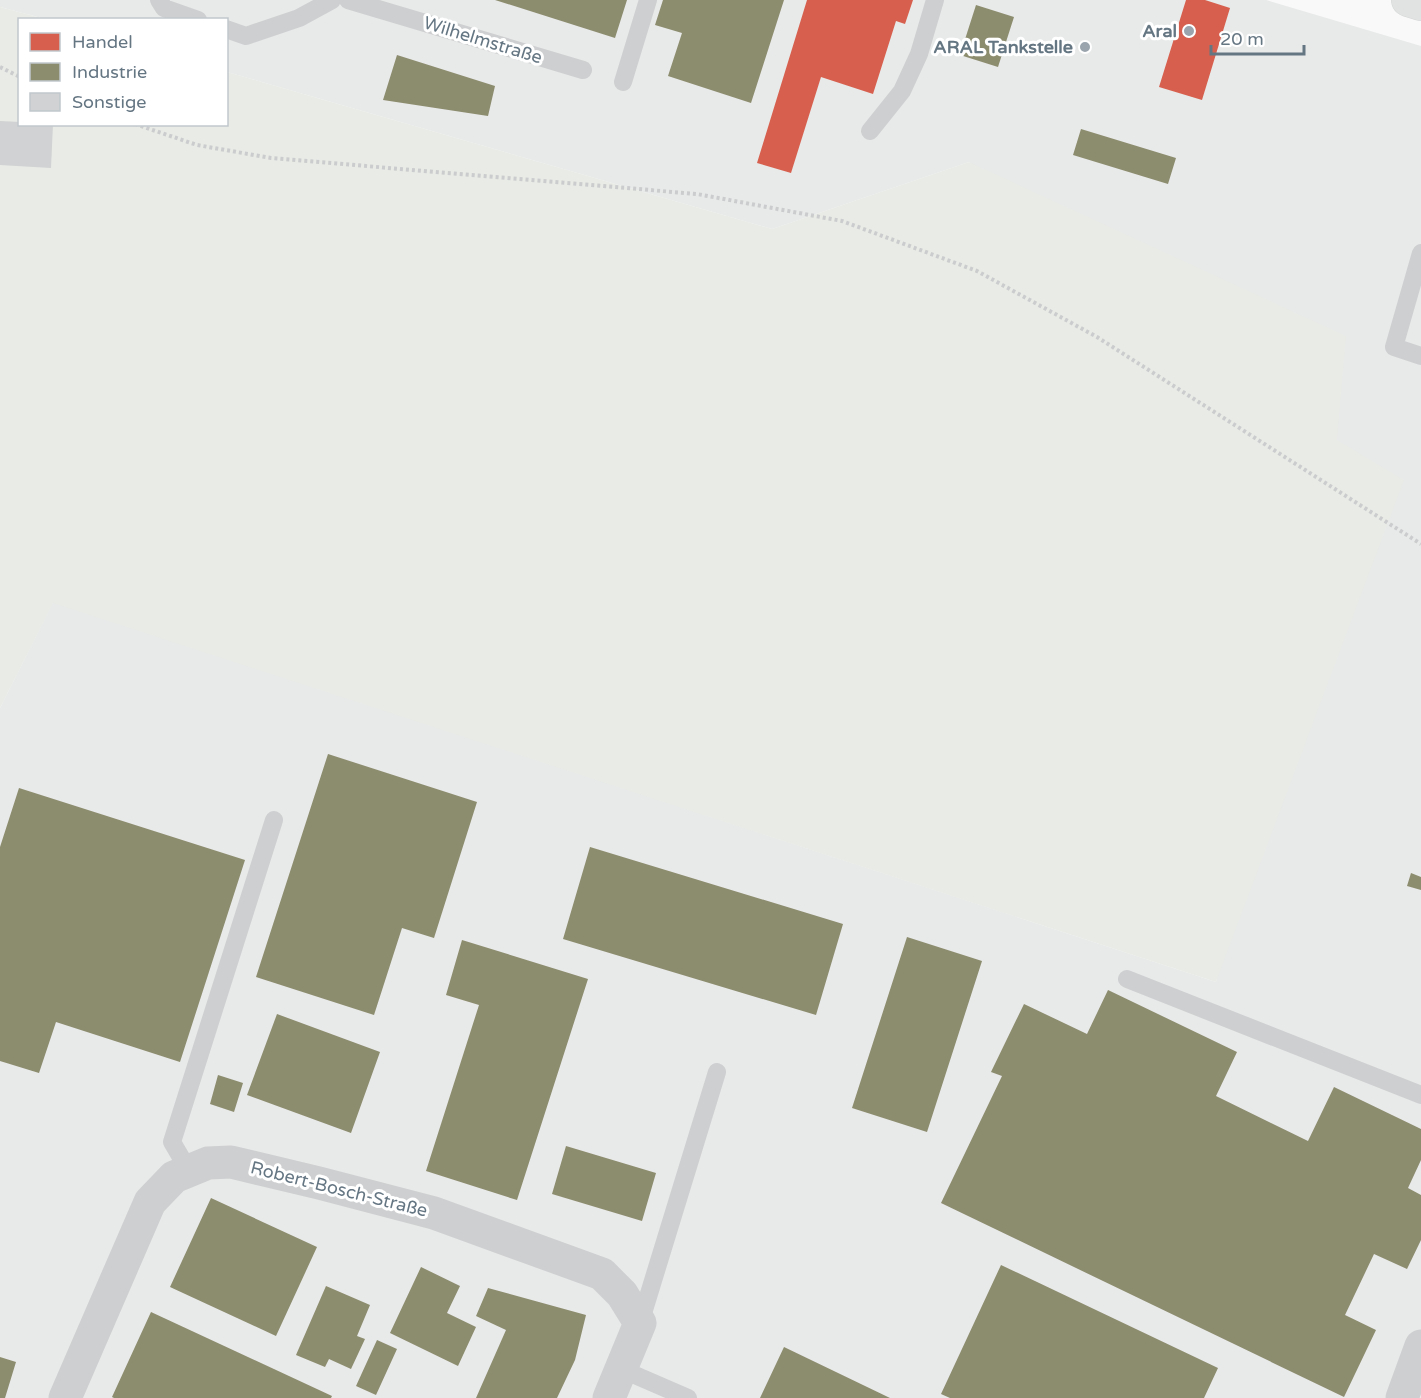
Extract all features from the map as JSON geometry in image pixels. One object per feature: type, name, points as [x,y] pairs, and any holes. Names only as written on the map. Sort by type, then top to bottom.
[{"type":"main road","points":[[1408,0],[1421,4]]},
{"type":"street","name":"Robert-Bosch-Straße","points":[[65,1398],[150,1202],[174,1177],[208,1163],[231,1162],[434,1213],[602,1274],[622,1294],[640,1323]]},
{"type":"street","points":[[615,1384],[640,1323]]},
{"type":"street","points":[[1402,1398],[1421,1346]]},
{"type":"lane","points":[[159,0],[164,8],[192,18]]},
{"type":"lane","points":[[228,30],[246,36],[299,18],[332,0]]},
{"type":"lane","name":"Wilhelmstraße","points":[[348,0],[583,70]]},
{"type":"lane","points":[[623,82],[648,0]]},
{"type":"lane","points":[[870,131],[902,91],[918,54],[935,0]]},
{"type":"lane","points":[[1421,253],[1394,346],[1421,356]]},
{"type":"lane","points":[[189,1171],[172,1142],[274,820]]},
{"type":"lane","points":[[1127,979],[1421,1095]]},
{"type":"lane","points":[[640,1323],[717,1072]]},
{"type":"lane","points":[[615,1384],[688,1398]]},
{"type":"path","points":[[0,67],[18,76]]},
{"type":"path","points":[[141,126],[197,145],[270,158],[697,194],[843,221],[977,271],[1097,337],[1421,544]]},
{"type":"shaded area","points":[[0,0],[1266,0],[1421,46],[1421,1398],[0,1398],[0,708],[53,602],[1216,982],[1337,440],[969,162],[772,229],[228,72],[228,18],[41,18],[0,7]]},
{"type":"shaded area","points":[[0,7],[41,18],[18,18],[18,126],[228,126],[228,72],[772,229],[969,162],[1346,336],[1337,440],[1404,480],[1216,982],[53,603],[0,708]]},
{"type":"building: Handel","points":[[807,0],[913,0],[905,24],[896,21],[873,94],[821,77],[791,173],[757,163]]},
{"type":"building: Handel","points":[[1186,0],[1205,0],[1230,8],[1202,100],[1159,87]]},
{"type":"building: Industrie","points":[[495,0],[627,0],[615,38]]},
{"type":"building: Industrie","points":[[663,0],[784,0],[751,103],[668,76],[682,33],[655,25]]},
{"type":"building: Industrie","points":[[976,5],[1014,17],[998,67],[960,55]]},
{"type":"building: Industrie","points":[[397,55],[495,86],[488,116],[383,100]]},
{"type":"building: Industrie","points":[[1081,129],[1176,158],[1168,184],[1073,155]]},
{"type":"building: Industrie","points":[[328,754],[477,802],[434,938],[402,928],[374,1015],[256,977]]},
{"type":"building: Industrie","points":[[19,788],[245,860],[180,1062],[56,1022],[39,1073],[0,1061],[0,847]]},
{"type":"building: Industrie","points":[[590,847],[843,924],[816,1015],[563,939]]},
{"type":"building: Industrie","points":[[1411,873],[1421,877],[1421,890],[1407,886]]},
{"type":"building: Industrie","points":[[907,937],[982,961],[927,1132],[852,1108]]},
{"type":"building: Industrie","points":[[462,940],[588,979],[517,1200],[426,1171],[479,1005],[446,995]]},
{"type":"building: Industrie","points":[[1108,990],[1237,1052],[1216,1096],[1308,1141],[1334,1087],[1421,1129],[1421,1160],[1408,1188],[1421,1195],[1421,1240],[1407,1269],[1374,1254],[1345,1315],[1376,1330],[1344,1397],[941,1203],[1002,1076],[991,1072],[1024,1004],[1087,1034]]},
{"type":"building: Industrie","points":[[277,1014],[380,1052],[351,1133],[247,1095]]},
{"type":"building: Industrie","points":[[218,1075],[243,1083],[234,1112],[210,1104]]},
{"type":"building: Industrie","points":[[566,1146],[656,1173],[642,1221],[552,1194]]},
{"type":"building: Industrie","points":[[211,1198],[317,1247],[276,1336],[170,1287]]},
{"type":"building: Industrie","points":[[1001,1265],[1218,1368],[1204,1398],[950,1398],[941,1394]]},
{"type":"building: Industrie","points":[[421,1267],[460,1286],[447,1313],[476,1327],[458,1366],[390,1333]]},
{"type":"building: Industrie","points":[[326,1286],[370,1305],[357,1336],[365,1339],[351,1369],[329,1359],[325,1367],[296,1355]]},
{"type":"building: Industrie","points":[[488,1288],[586,1315],[575,1360],[557,1398],[476,1398],[506,1330],[476,1316]]},
{"type":"building: Industrie","points":[[151,1312],[332,1396],[331,1398],[114,1398],[112,1397]]},
{"type":"building: Industrie","points":[[377,1340],[397,1349],[376,1395],[356,1386]]},
{"type":"building: Industrie","points":[[784,1347],[890,1398],[760,1398]]},
{"type":"building: Industrie","points":[[0,1357],[16,1362],[5,1398],[0,1398]]},
{"type":"building: Sonstige","points":[[0,121],[18,122],[18,126],[53,126],[51,168],[0,165]]},
{"type":"place","name":"Aral","points":[[1189,31]]},
{"type":"place","name":"ARAL Tankstelle","points":[[1085,47]]}]
